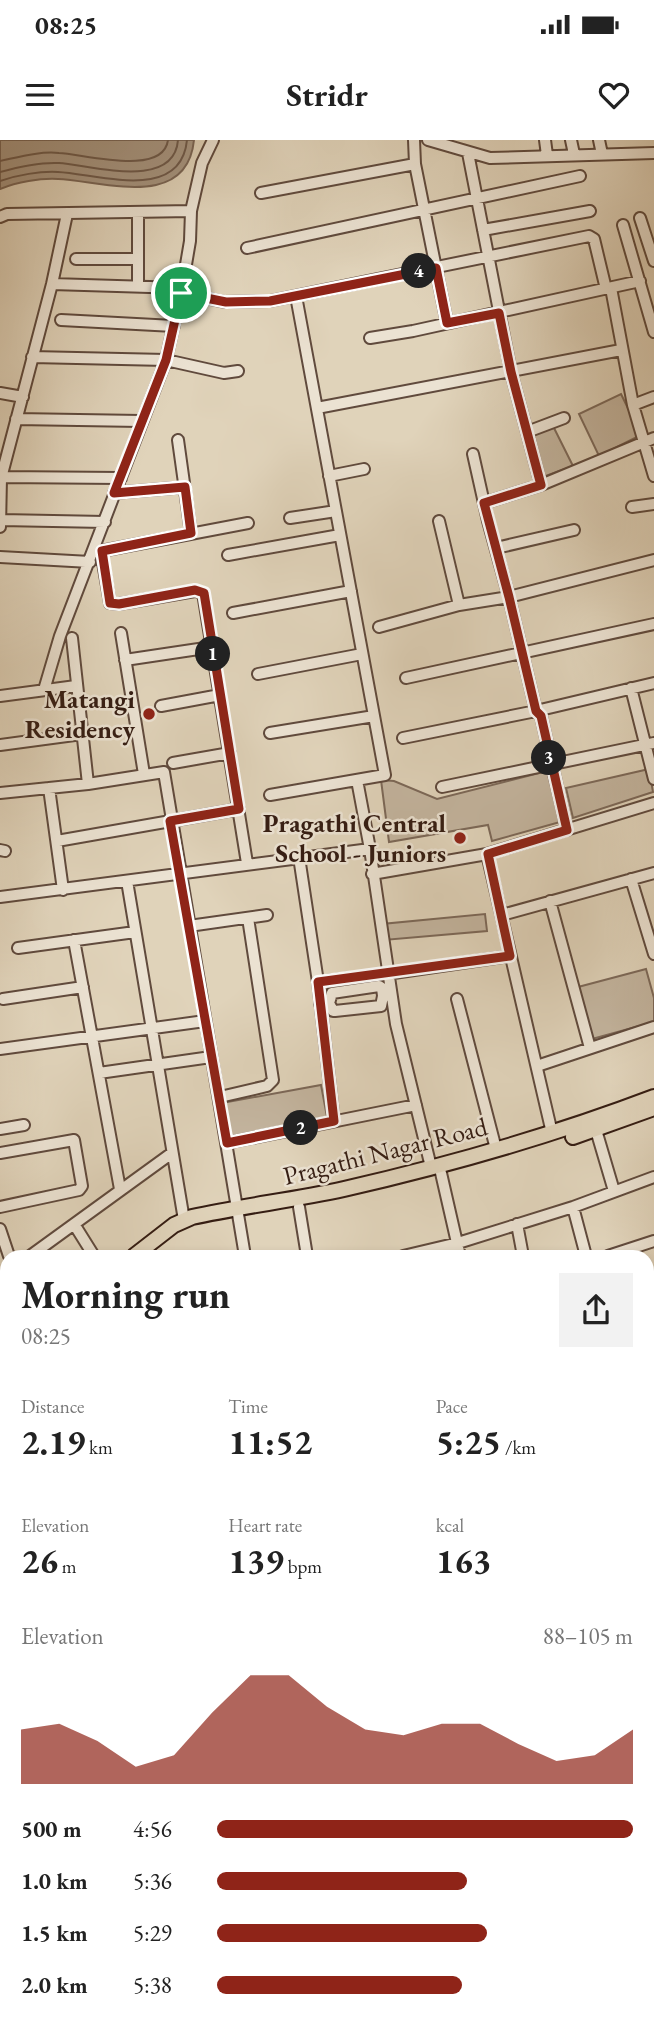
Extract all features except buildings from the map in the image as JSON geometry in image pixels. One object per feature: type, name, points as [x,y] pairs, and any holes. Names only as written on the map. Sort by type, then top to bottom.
[{"type":"main road","name":"Pragathi Nagar Road","points":[[142,1250],[184,1220],[209,1214],[237,1214],[299,1207],[346,1198],[586,1123],[654,1097]]},
{"type":"main road","name":"Pragathi Nagar Road","points":[[158,1250],[188,1229],[237,1214],[436,1170],[596,1130],[654,1108]]},
{"type":"street","points":[[44,690],[60,636],[95,555],[114,493],[166,360],[182,291],[190,241],[191,211],[202,163],[213,140]]},
{"type":"street","points":[[414,140],[415,164],[447,323]]},
{"type":"street","points":[[545,140],[547,155]]},
{"type":"street","points":[[571,140],[574,154]]},
{"type":"street","points":[[599,140],[602,154]]},
{"type":"street","points":[[627,140],[630,153]]},
{"type":"street","points":[[434,141],[490,158],[654,153]]},
{"type":"street","points":[[468,153],[511,372],[541,485]]},
{"type":"street","points":[[261,193],[415,164]]},
{"type":"street","points":[[247,248],[580,176]]},
{"type":"street","points":[[0,217],[7,214],[191,211]]},
{"type":"street","points":[[483,230],[590,211]]},
{"type":"street","points":[[138,212],[138,286]]},
{"type":"street","points":[[0,527],[1,478],[52,284],[67,214]]},
{"type":"street","points":[[640,218],[654,261]]},
{"type":"street","points":[[623,225],[654,331]]},
{"type":"street","points":[[52,284],[138,286],[182,291],[226,302],[270,301],[589,236],[594,239],[608,288],[633,405],[649,440],[654,476]]},
{"type":"street","points":[[76,259],[138,259]]},
{"type":"street","points":[[370,338],[608,288],[638,277],[654,267]]},
{"type":"street","points":[[270,795],[385,775],[296,296]]},
{"type":"street","points":[[61,320],[174,326]]},
{"type":"street","points":[[317,408],[621,350]]},
{"type":"street","points":[[32,357],[166,360],[224,373],[238,371]]},
{"type":"street","points":[[0,393],[23,397]]},
{"type":"street","points":[[633,405],[654,397]]},
{"type":"street","points":[[527,432],[564,418]]},
{"type":"street","points":[[16,419],[141,421]]},
{"type":"street","points":[[178,440],[191,533]]},
{"type":"street","points":[[484,503],[541,485],[649,440]]},
{"type":"street","points":[[473,453],[536,711],[541,716],[567,830]]},
{"type":"street","points":[[329,476],[365,469]]},
{"type":"street","points":[[1,478],[121,478]]},
{"type":"street","points":[[114,493],[185,487]]},
{"type":"street","points":[[632,507],[654,504]]},
{"type":"street","points":[[289,518],[336,511]]},
{"type":"street","points":[[1,520],[104,522]]},
{"type":"street","points":[[439,521],[459,605]]},
{"type":"street","points":[[0,557],[95,555],[248,523]]},
{"type":"street","points":[[496,548],[575,530]]},
{"type":"street","points":[[228,555],[340,535]]},
{"type":"street","points":[[95,555],[113,604],[195,590],[204,593],[247,863]]},
{"type":"street","points":[[379,627],[459,605],[509,597],[654,560]]},
{"type":"street","points":[[233,612],[351,591]]},
{"type":"street","points":[[407,678],[654,624]]},
{"type":"street","points":[[121,634],[144,774]]},
{"type":"street","points":[[72,638],[88,784]]},
{"type":"street","points":[[125,660],[212,647]]},
{"type":"street","points":[[258,674],[362,654]]},
{"type":"street","points":[[403,738],[654,683]]},
{"type":"street","points":[[0,696],[76,686]]},
{"type":"street","points":[[631,688],[650,744],[654,779]]},
{"type":"street","points":[[161,706],[220,695]]},
{"type":"street","points":[[270,733],[373,716]]},
{"type":"street","points":[[0,745],[82,734]]},
{"type":"street","points":[[442,787],[650,744]]},
{"type":"street","points":[[173,763],[230,753]]},
{"type":"street","points":[[0,793],[88,784],[164,772],[170,821],[220,1097],[244,1250]]},
{"type":"street","points":[[357,780],[370,849],[387,974],[387,996],[415,1105],[459,1250]]},
{"type":"street","points":[[49,788],[64,890]]},
{"type":"street","points":[[372,874],[488,854],[654,803]]},
{"type":"street","points":[[57,841],[239,809]]},
{"type":"street","points":[[0,897],[370,849]]},
{"type":"street","points":[[488,854],[552,1133]]},
{"type":"street","points":[[299,857],[318,982],[325,1003],[334,1121]]},
{"type":"street","points":[[502,915],[654,873]]},
{"type":"street","points":[[631,879],[654,954]]},
{"type":"street","points":[[127,881],[184,1220]]},
{"type":"street","points":[[550,901],[590,1048]]},
{"type":"street","points":[[189,926],[267,915]]},
{"type":"street","points":[[220,1097],[267,1086],[272,1080],[248,918]]},
{"type":"street","points":[[18,948],[135,932]]},
{"type":"street","points":[[74,940],[120,1189]]},
{"type":"street","points":[[318,982],[510,956]]},
{"type":"street","points":[[325,1003],[332,993],[379,986],[387,996]]},
{"type":"street","points":[[3,999],[83,987]]},
{"type":"street","points":[[325,1003],[335,1012],[381,1006],[387,996]]},
{"type":"street","points":[[457,999],[496,1149]]},
{"type":"street","points":[[0,1049],[205,1021]]},
{"type":"street","points":[[537,1066],[654,1027]]},
{"type":"street","points":[[99,1073],[211,1057]]},
{"type":"street","points":[[227,1143],[415,1105]]},
{"type":"street","points":[[0,1129],[24,1125]]},
{"type":"street","points":[[596,1130],[614,1191]]},
{"type":"street","points":[[0,1153],[74,1140],[82,1186],[79,1190],[0,1207]]},
{"type":"street","points":[[38,1250],[172,1153]]},
{"type":"street","points":[[428,1250],[573,1207],[654,1177]]},
{"type":"street","points":[[299,1207],[306,1250]]},
{"type":"street","points":[[573,1207],[584,1250]]},
{"type":"street","points":[[74,1224],[90,1250]]},
{"type":"street","points":[[517,1224],[522,1250]]},
{"type":"street","points":[[0,1228],[7,1250]]},
{"type":"street","points":[[626,1250],[654,1241]]},
{"type":"shaded area","points":[[621,394],[641,435],[599,456],[579,414]]},
{"type":"shaded area","points":[[553,426],[573,466],[543,477],[534,435]]},
{"type":"shaded area","points":[[649,769],[653,792],[573,818],[566,788]]},
{"type":"shaded area","points":[[547,771],[560,822],[492,841],[488,825],[389,842],[381,780],[394,781],[437,799]]},
{"type":"shaded area","points":[[485,914],[487,931],[384,940],[382,924]]},
{"type":"shaded area","points":[[646,969],[654,998],[654,1022],[592,1039],[578,987]]},
{"type":"shaded area","points":[[321,1085],[328,1122],[229,1140],[222,1103]]},
{"type":"water","points":[[0,140],[194,140],[188,162],[176,176],[160,184],[140,187],[51,179],[21,182],[0,189]]},
{"type":"place","name":"Matangi Residency","points":[[149,714]]},
{"type":"place","name":"Pragathi Central School - Juniors","points":[[460,838]]},
{"type":"route","points":[[436,268],[447,323],[499,313],[511,372],[541,485],[484,503],[536,711],[541,716],[567,830],[488,854],[510,956],[318,982],[334,1121],[227,1143],[170,821],[239,809],[204,593],[195,590],[119,604],[110,603],[102,551],[191,533],[185,487],[114,493],[166,360],[181,293],[226,302],[270,301],[436,268]]}]
